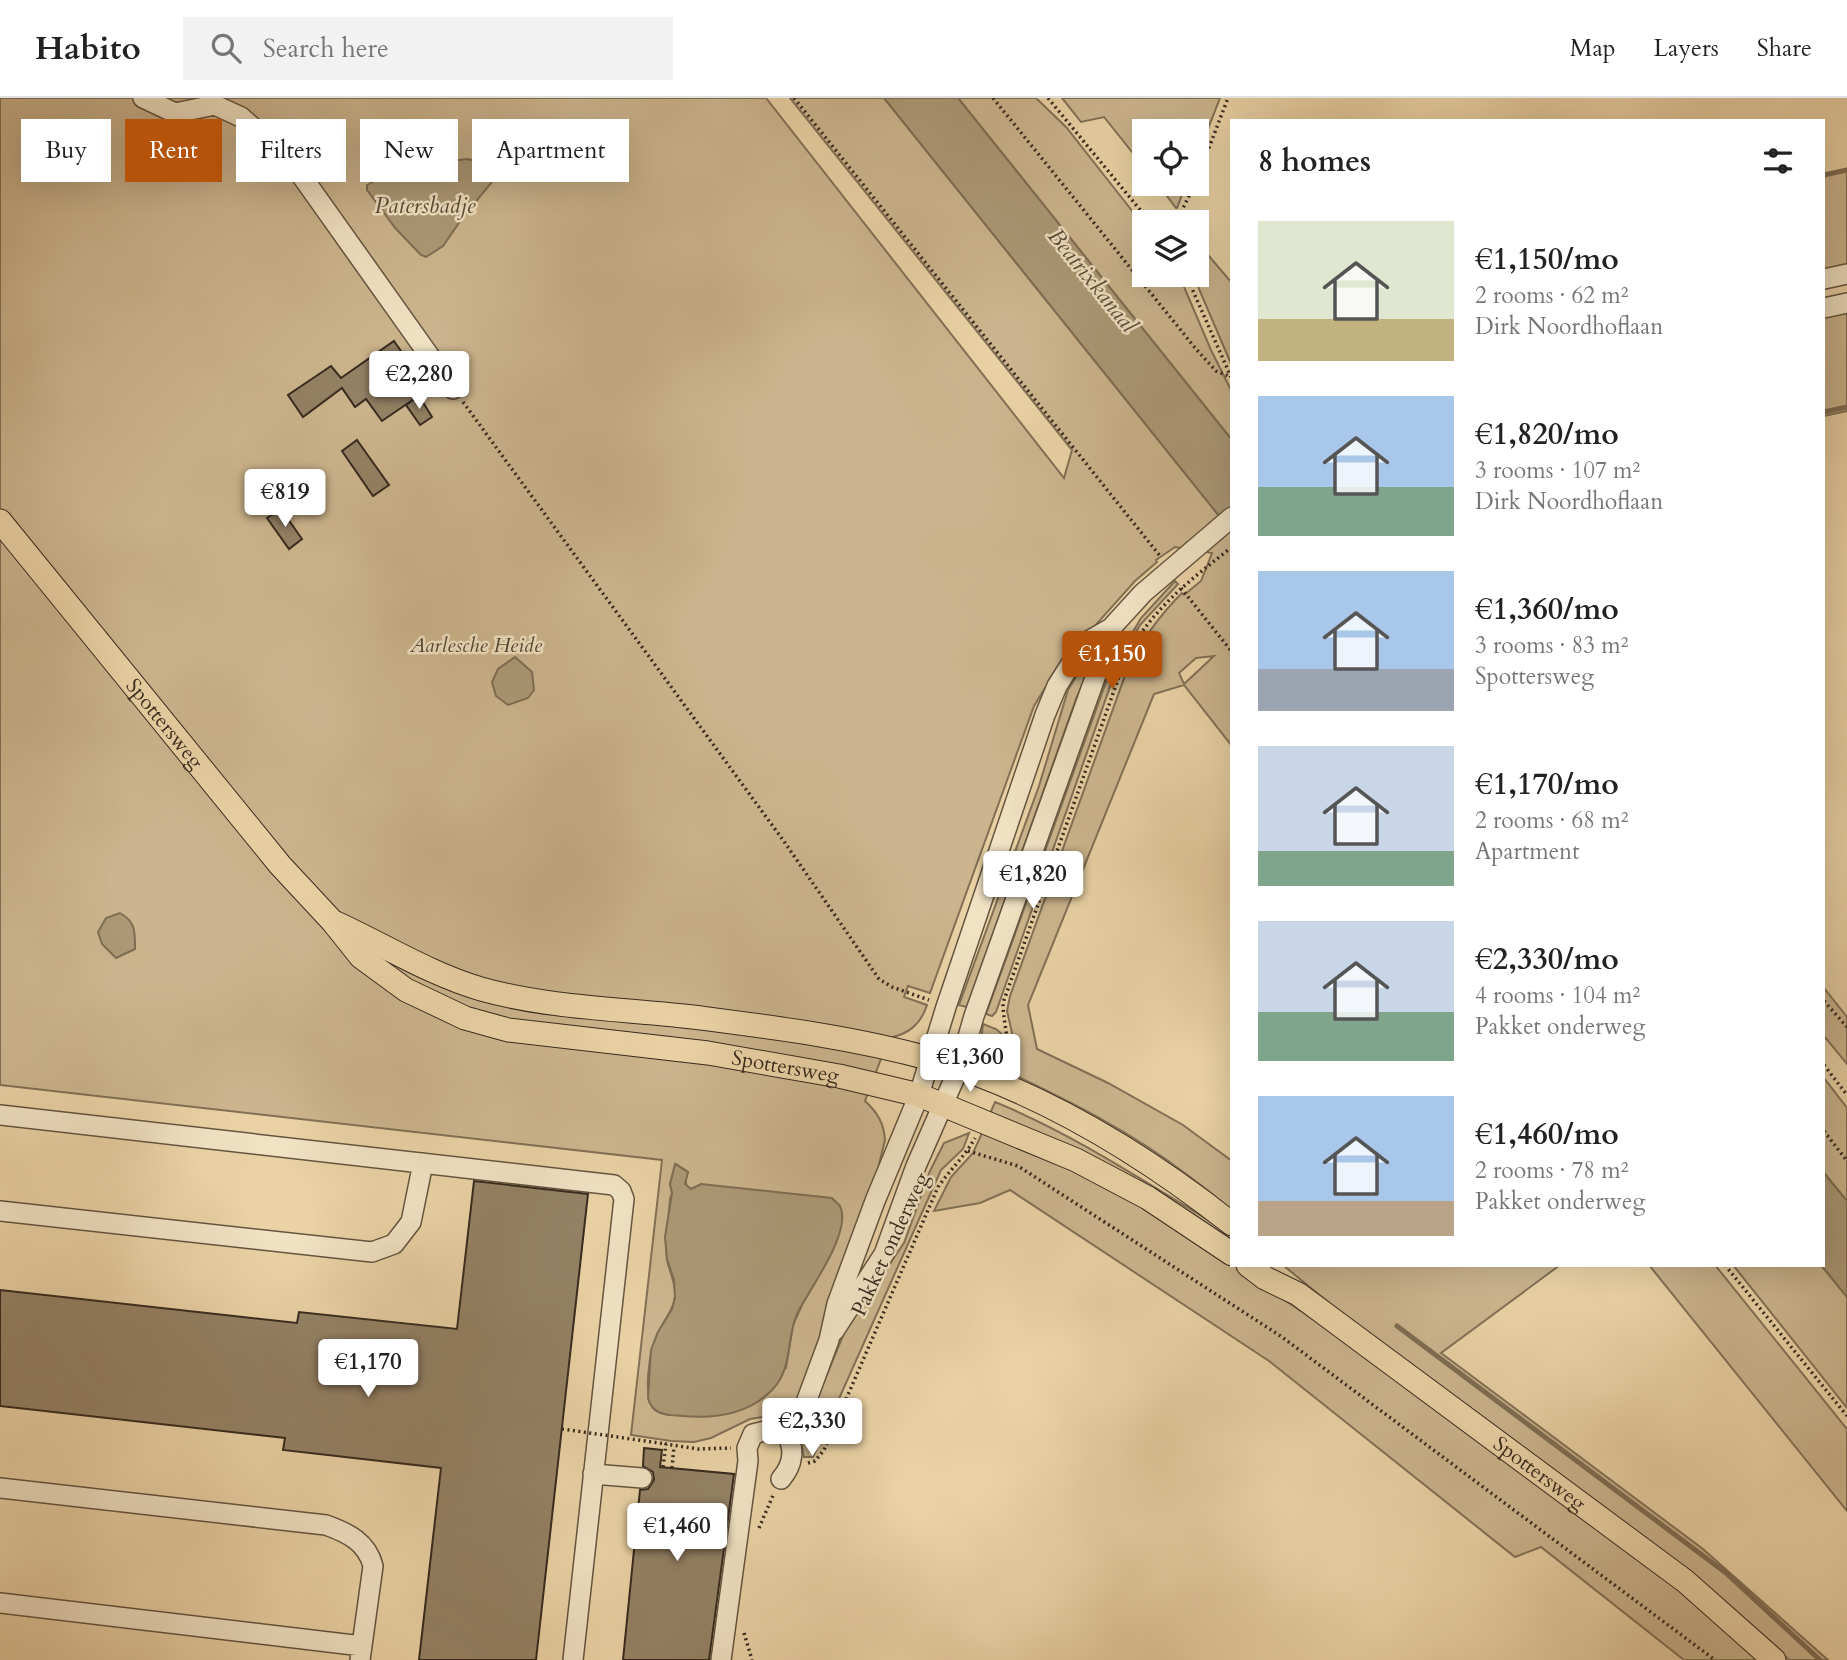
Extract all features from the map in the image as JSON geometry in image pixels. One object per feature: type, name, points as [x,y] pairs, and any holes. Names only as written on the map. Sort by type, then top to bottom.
[{"type":"main road","name":"Spottersweg","points":[[0,521],[280,865],[333,922],[361,957],[406,990],[465,1018],[508,1031],[708,1053],[839,1076],[919,1095],[1076,1160],[1149,1198],[1230,1253]]},
{"type":"main road","name":"Spottersweg","points":[[333,922],[377,941],[428,970],[481,989],[549,1002],[701,1018],[842,1038],[930,1059],[997,1083],[1099,1133],[1202,1200],[1230,1222]]},
{"type":"main road","name":"Spottersweg","points":[[1251,1267],[1265,1278],[1298,1294],[1685,1581],[1774,1660]]},
{"type":"main road","name":"Spottersweg","points":[[1278,1267],[1298,1294]]},
{"type":"street","points":[[143,98],[175,113],[215,104],[241,117],[291,161],[453,389]]},
{"type":"street","points":[[1825,279],[1847,274]]},
{"type":"street","points":[[1825,308],[1847,303]]},
{"type":"street","name":"Pakket onderweg","points":[[785,1432],[805,1405],[829,1340],[837,1304],[848,1274],[919,1095],[946,1007],[1057,686],[1090,640],[1111,628],[1176,563],[1230,519]]},
{"type":"street","name":"Pakket onderweg","points":[[829,1340],[884,1254],[916,1166],[959,1069],[974,1016],[1111,628]]},
{"type":"street","points":[[0,1115],[614,1185],[621,1191],[624,1199],[573,1660]]},
{"type":"street","points":[[0,1211],[372,1252],[394,1244],[411,1222],[423,1163]]},
{"type":"street","points":[[721,1660],[748,1461],[747,1448],[753,1434],[777,1428],[785,1432],[790,1439],[792,1451],[785,1474]]},
{"type":"street","points":[[593,1474],[642,1478]]},
{"type":"street","points":[[0,1488],[326,1525],[347,1533],[369,1551],[373,1566],[361,1653],[0,1603]]},
{"type":"path","points":[[794,98],[1176,563],[1181,588],[1230,649]]},
{"type":"path","points":[[993,98],[1196,349],[1216,371],[1230,377]]},
{"type":"path","points":[[1048,98],[1140,210]]},
{"type":"path","points":[[1209,147],[1228,98]]},
{"type":"path","points":[[1191,287],[1230,375]]},
{"type":"path","points":[[453,389],[783,840],[879,979]]},
{"type":"path","points":[[997,1083],[1009,1050],[1008,1033],[1003,1023],[1003,1003],[1126,657],[1161,605],[1230,549]]},
{"type":"path","points":[[1825,1002],[1847,1027]]},
{"type":"path","points":[[1825,1066],[1847,1095]]},
{"type":"path","name":"Pakket onderweg","points":[[785,1474],[815,1461],[824,1450],[938,1187],[956,1162],[968,1151],[983,1121]]},
{"type":"path","points":[[1825,1133],[1847,1161]]},
{"type":"path","points":[[968,1151],[1018,1166],[1282,1337],[1715,1660]]},
{"type":"path","points":[[1727,1267],[1847,1416]]},
{"type":"path","points":[[562,1429],[698,1449],[747,1448]]},
{"type":"path","points":[[663,1467],[666,1444]]},
{"type":"path","points":[[672,1468],[674,1445]]},
{"type":"path","points":[[757,1532],[785,1474]]},
{"type":"green space","name":"Aarlesche Heide","points":[[0,98],[766,98],[1064,478],[1072,450],[790,98],[884,98],[1230,530],[1230,743],[1184,685],[1154,694],[1028,1005],[1037,1049],[1108,1083],[1183,1125],[1230,1160],[1230,1210],[1204,1187],[1144,1144],[1077,1106],[1008,1072],[1015,1046],[1007,1011],[1010,996],[1127,670],[1144,639],[1166,611],[1182,593],[1184,595],[1201,581],[1212,553],[1175,547],[1156,560],[1157,562],[1135,581],[1058,667],[1034,706],[930,993],[908,986],[904,997],[927,1005],[913,1027],[903,1034],[889,1038],[865,1101],[879,1118],[885,1140],[871,1197],[799,1398],[786,1413],[750,1419],[711,1438],[694,1442],[631,1435],[662,1160],[0,1085]],"holes":[[[1214,656],[1184,684],[1179,673],[1196,658]],[[676,1164],[688,1172],[685,1179],[687,1187],[692,1189],[802,1305],[793,1325],[786,1368],[668,1415],[654,1409],[648,1394],[648,1383],[654,1342],[675,1296],[666,1244],[672,1193],[670,1184]]]},
{"type":"green space","points":[[958,98],[1036,98],[1066,127],[1132,211],[1132,287],[1184,287],[1230,388],[1230,438]]},
{"type":"green space","points":[[1062,98],[1220,98],[1209,126],[1209,119],[1132,119],[1132,152],[1104,117],[1081,122]]},
{"type":"green space","points":[[1847,170],[1847,269],[1825,274],[1825,175]]},
{"type":"green space","points":[[1167,196],[1182,196],[1176,208]]},
{"type":"green space","points":[[1209,256],[1230,281],[1230,361],[1198,287],[1209,287]]},
{"type":"green space","points":[[1847,309],[1847,411],[1825,416],[1825,314]]},
{"type":"green space","points":[[1175,581],[1178,584],[1140,625],[1119,661],[996,1012],[992,1016],[986,1014],[1110,671],[1141,618]]},
{"type":"green space","points":[[1087,659],[1092,662],[1076,699],[967,1007],[959,1005],[1039,786],[1068,690]]},
{"type":"green space","points":[[1825,989],[1847,1017],[1847,1064],[1825,1037]]},
{"type":"green space","points":[[983,1024],[1003,1035],[1003,1053],[998,1067],[984,1048]]},
{"type":"green space","points":[[1825,1079],[1847,1108],[1847,1201],[1825,1174]]},
{"type":"green space","points":[[995,1102],[1056,1130],[1228,1232],[1230,1249],[989,1116]]},
{"type":"green space","points":[[969,1133],[963,1149],[941,1170],[813,1457],[804,1457],[800,1439],[847,1326],[904,1243],[930,1171],[944,1143]]},
{"type":"green space","points":[[982,1133],[1091,1175],[1230,1263],[1230,1267],[1236,1267],[1333,1333],[1674,1586],[1758,1660],[1684,1660],[1541,1547],[1515,1557],[1269,1361],[1010,1190],[980,1203],[934,1211],[951,1177],[973,1153]]},
{"type":"green space","points":[[1285,1267],[1557,1267],[1441,1353],[1703,1549],[1828,1660],[1789,1660],[1729,1606],[1604,1507],[1345,1316]]},
{"type":"green space","points":[[1651,1267],[1717,1267],[1847,1429],[1847,1511]]},
{"type":"green space","points":[[1735,1267],[1823,1267],[1847,1297],[1847,1408]]},
{"type":"water","name":"Beatrixkanaal","points":[[884,98],[958,98],[1230,438],[1230,530]]},
{"type":"water","name":"Patersbadje","points":[[458,160],[472,160],[472,182],[492,182],[443,246],[426,257],[396,229],[367,190],[367,185],[372,182],[458,182]]},
{"type":"water","points":[[515,657],[532,672],[534,690],[528,698],[508,705],[496,696],[492,682],[498,669]]},
{"type":"water","points":[[120,913],[132,924],[135,949],[116,958],[102,944],[98,932],[106,918]]},
{"type":"water","points":[[675,1164],[688,1172],[685,1184],[691,1189],[701,1184],[832,1198],[840,1206],[842,1217],[835,1246],[797,1314],[779,1382],[763,1398],[730,1414],[694,1417],[666,1414],[653,1408],[648,1398],[651,1350],[675,1298],[665,1237],[672,1193],[670,1184]]},
{"type":"water","points":[[1825,1174],[1847,1201],[1847,1297],[1823,1267],[1825,1267]]},
{"type":"building","points":[[394,341],[412,367],[401,374],[417,397],[382,421],[366,399],[355,407],[342,388],[303,417],[288,395],[331,366],[341,378]]},
{"type":"building","points":[[419,396],[432,417],[420,425],[406,405]]},
{"type":"building","points":[[357,440],[389,485],[373,496],[342,451]]},
{"type":"building","points":[[281,509],[302,539],[289,549],[267,518]]},
{"type":"building","points":[[474,1181],[588,1194],[536,1660],[419,1660],[441,1468],[283,1450],[285,1438],[0,1406],[0,1290],[297,1323],[299,1312],[457,1329]]},
{"type":"building","points":[[644,1448],[662,1450],[660,1467],[734,1474],[709,1660],[623,1660],[640,1490],[648,1489],[654,1480],[653,1472],[643,1466]]},
{"type":"waterway","points":[[1825,175],[1847,170]]},
{"type":"waterway","points":[[1825,412],[1847,407]]},
{"type":"waterway","points":[[1397,1326],[1726,1573],[1820,1660]]}]
